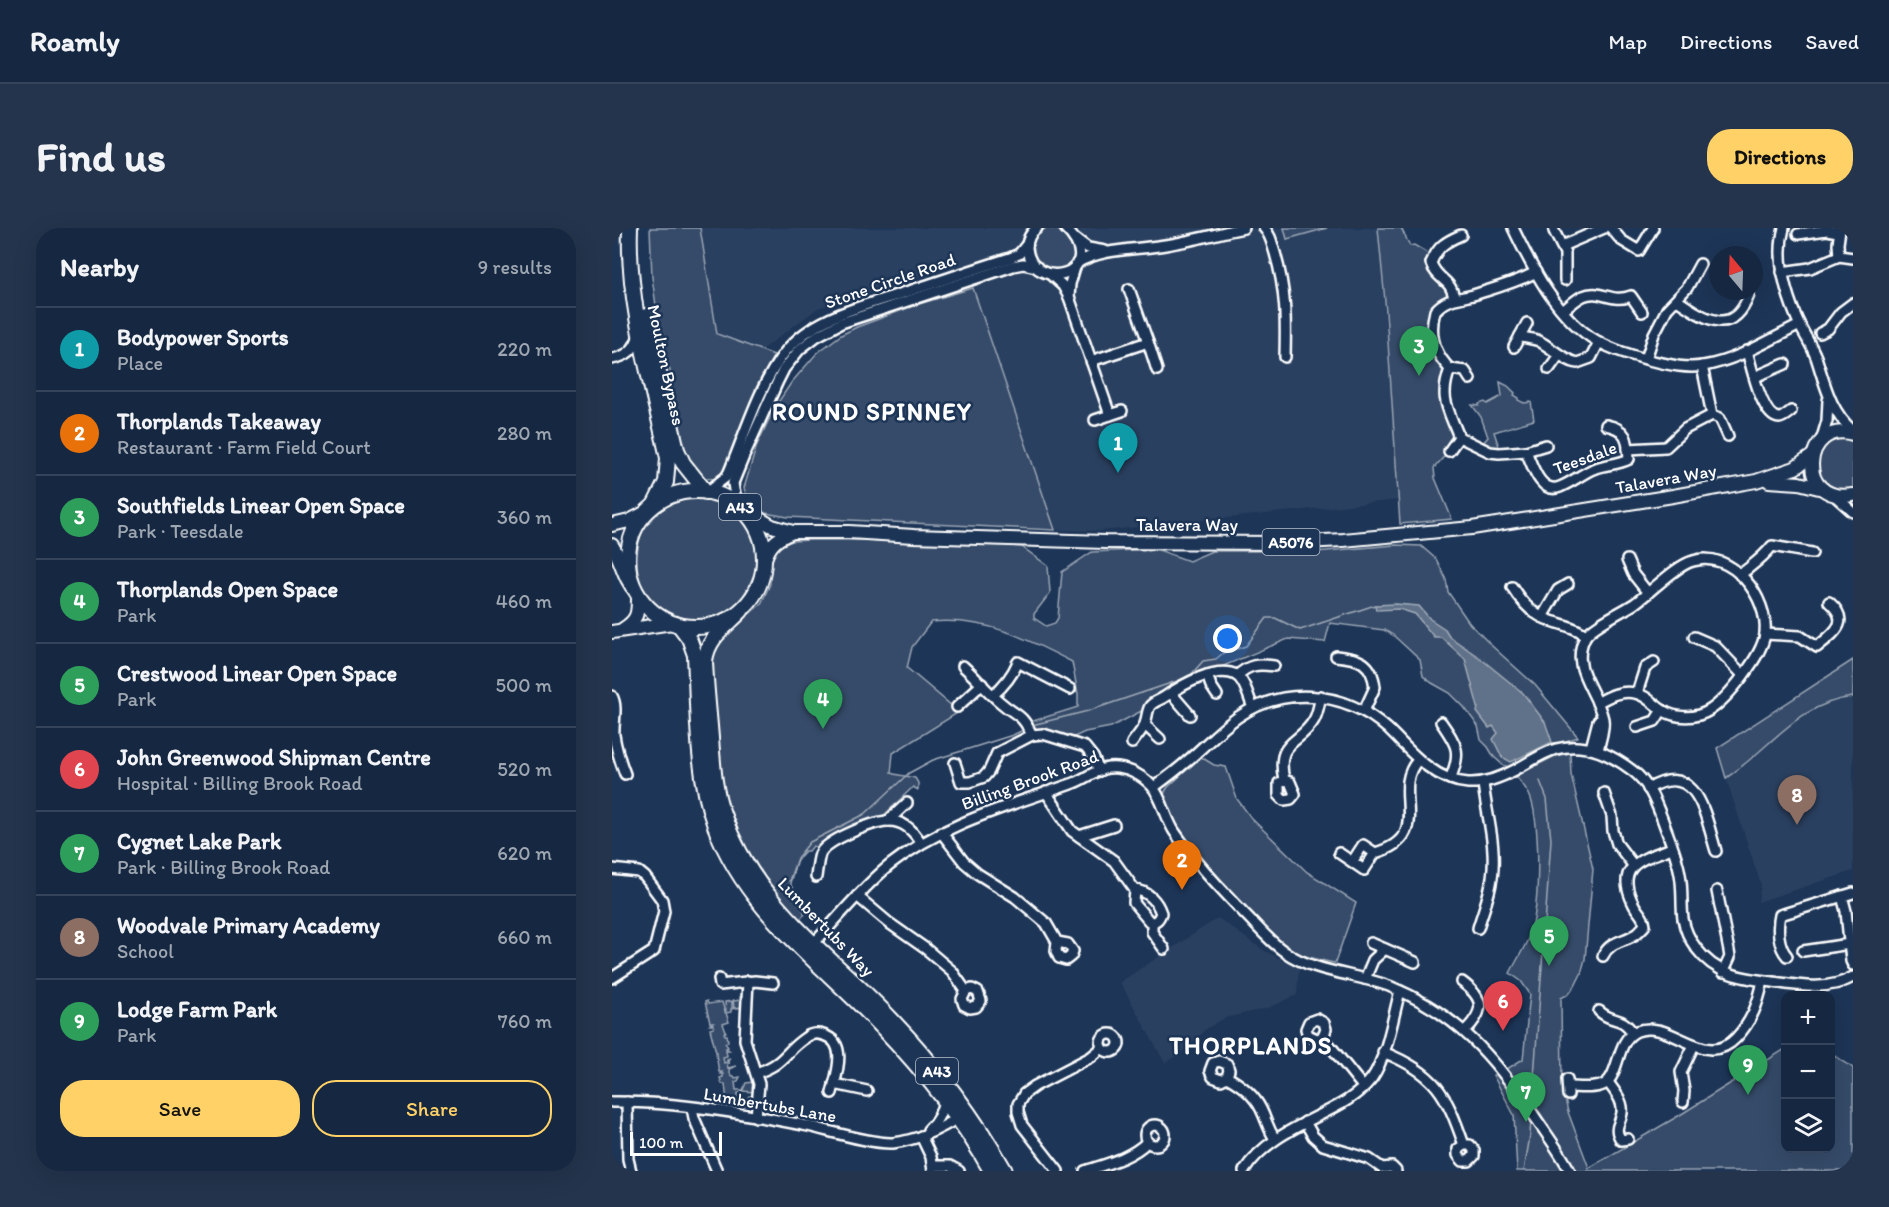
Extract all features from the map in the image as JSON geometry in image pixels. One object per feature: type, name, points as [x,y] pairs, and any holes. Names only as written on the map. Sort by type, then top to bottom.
[{"type":"highway","name":"Moulton Bypass","points":[[630,228],[631,285],[668,458],[666,482],[651,509]]},
{"type":"highway","name":"Moulton Bypass","points":[[638,228],[638,266],[643,303],[673,434],[683,463],[706,492]]},
{"type":"highway","name":"A43","points":[[695,491],[706,492],[723,497],[740,507],[759,531],[765,559],[763,574],[759,588],[751,601],[730,619],[706,627],[676,624],[652,612],[637,593],[629,571],[629,549],[635,529],[651,509],[673,495],[695,491]]},
{"type":"highway","name":"Lumbertubs Way","points":[[741,611],[711,641],[707,650],[706,681],[715,782],[722,812],[745,865],[809,948],[881,1026],[944,1100],[963,1115],[991,1171]]},
{"type":"highway","name":"Lumbertubs Way","points":[[676,624],[689,638],[694,655],[703,776],[714,824],[723,846],[746,886],[760,905],[891,1018],[932,1065],[963,1115],[1005,1171]]},
{"type":"main road","points":[[1829,492],[1817,483],[1811,465],[1812,456],[1821,441],[1829,435],[1853,432]]},
{"type":"main road","name":"Talavera Way","points":[[740,507],[772,526],[793,532],[1106,542],[1275,543],[1343,540],[1433,533],[1624,505],[1756,481],[1795,468],[1812,456]]},
{"type":"main road","name":"Talavera Way","points":[[1756,481],[1789,481],[1844,496],[1853,495]]},
{"type":"main road","points":[[612,525],[629,521],[651,509]]},
{"type":"main road","points":[[765,559],[772,543],[793,532]]},
{"type":"main road","points":[[612,545],[625,577],[637,593],[637,615],[631,624],[617,631]]},
{"type":"main road","points":[[617,631],[676,624]]},
{"type":"street","name":"Stone Circle Road","points":[[706,492],[726,477],[729,472],[778,362],[796,340],[810,329],[845,313],[1019,254],[1037,228]]},
{"type":"street","points":[[1065,228],[1088,248],[1111,252]]},
{"type":"street","points":[[1264,228],[1269,233],[1281,273],[1286,313],[1285,357]]},
{"type":"street","points":[[1514,228],[1536,272],[1563,311],[1599,342],[1628,354],[1675,367],[1702,366],[1747,351],[1800,325]]},
{"type":"street","points":[[1562,246],[1604,228]]},
{"type":"street","points":[[1611,228],[1621,240],[1639,251],[1653,228]]},
{"type":"street","points":[[1784,228],[1781,249],[1782,272],[1790,298],[1815,355],[1828,398],[1841,419],[1853,432]]},
{"type":"street","points":[[1051,275],[1062,275],[1090,257],[1166,245],[1236,229]]},
{"type":"street","points":[[1798,234],[1840,230],[1839,256]]},
{"type":"street","points":[[1554,231],[1562,246],[1566,264],[1565,280]]},
{"type":"street","points":[[1454,298],[1451,286],[1435,274],[1431,263],[1445,242],[1461,235]]},
{"type":"street","points":[[1030,236],[1028,255],[1037,267],[1051,275],[1063,286],[1070,297],[1110,415]]},
{"type":"street","points":[[1070,297],[1072,277],[1080,249],[1074,238]]},
{"type":"street","points":[[1782,272],[1810,268],[1839,256],[1853,258]]},
{"type":"street","name":"Stone Circle Road","points":[[740,507],[734,483],[744,456],[784,369],[808,342],[841,323],[928,293],[1013,266],[1028,264],[1037,267]]},
{"type":"street","points":[[1646,359],[1660,321],[1667,309],[1687,288],[1700,264]]},
{"type":"street","points":[[1470,379],[1466,371],[1450,369],[1437,352],[1433,341],[1435,311],[1439,306],[1454,298],[1508,285],[1536,272]]},
{"type":"street","points":[[1130,289],[1157,370]]},
{"type":"street","points":[[1563,311],[1581,296],[1597,293],[1616,299],[1631,296],[1642,312]]},
{"type":"street","points":[[1677,300],[1703,317],[1725,321],[1740,314],[1747,300]]},
{"type":"street","points":[[1820,333],[1828,329],[1841,312],[1853,303]]},
{"type":"street","points":[[1514,347],[1527,323]]},
{"type":"street","points":[[612,359],[625,356],[633,348],[640,330]]},
{"type":"street","points":[[1520,336],[1535,339],[1572,362],[1583,362],[1591,358],[1599,342]]},
{"type":"street","points":[[1091,361],[1148,342]]},
{"type":"street","points":[[1747,351],[1758,391],[1771,416],[1782,418],[1791,411]]},
{"type":"street","points":[[1549,369],[1558,355]]},
{"type":"street","points":[[625,356],[638,361],[648,369]]},
{"type":"street","points":[[1755,377],[1785,364]]},
{"type":"street","points":[[1702,366],[1712,415]]},
{"type":"street","points":[[1449,451],[1459,436],[1444,398],[1445,383],[1450,369]]},
{"type":"street","points":[[1821,441],[1827,421],[1828,398]]},
{"type":"street","points":[[1095,420],[1122,411]]},
{"type":"street","points":[[1628,449],[1666,447],[1685,429],[1712,415],[1720,418],[1728,436]]},
{"type":"street","name":"Teesdale","points":[[1526,451],[1536,476],[1542,483],[1558,489],[1595,469],[1629,459],[1625,436],[1620,429],[1606,425]]},
{"type":"street","name":"Teesdale","points":[[1459,436],[1490,452],[1526,451],[1546,446]]},
{"type":"street","points":[[1829,492],[1853,512]]},
{"type":"street","points":[[1740,575],[1764,557],[1772,546],[1813,554]]},
{"type":"street","points":[[1594,749],[1600,713],[1581,669],[1580,658],[1586,635],[1690,561],[1704,559],[1719,562],[1731,566],[1740,575],[1760,602],[1765,617],[1765,634],[1761,651],[1753,664],[1716,705],[1698,716],[1686,717],[1674,716],[1637,693],[1612,694],[1597,703]]},
{"type":"street","points":[[1627,560],[1633,574],[1648,593]]},
{"type":"street","points":[[1542,617],[1558,590],[1568,584]]},
{"type":"street","points":[[1512,586],[1524,604],[1542,617],[1577,628],[1586,635]]},
{"type":"street","points":[[1817,647],[1835,633],[1840,624],[1840,616],[1836,608],[1828,602]]},
{"type":"street","points":[[1765,634],[1800,636],[1817,647]]},
{"type":"street","points":[[1694,637],[1715,646],[1743,675]]},
{"type":"street","points":[[1817,647],[1818,658]]},
{"type":"street","points":[[1336,656],[1352,657],[1370,669],[1375,687],[1364,711]]},
{"type":"street","points":[[993,695],[1006,684],[1018,662],[1070,688]]},
{"type":"street","points":[[1637,693],[1646,668],[1653,662]]},
{"type":"street","points":[[1237,676],[1246,667],[1258,664],[1274,666]]},
{"type":"street","points":[[963,666],[1002,704],[1019,714],[1032,735]]},
{"type":"street","points":[[1132,743],[1145,726],[1149,708],[1154,702],[1177,688],[1207,675],[1226,672],[1237,676],[1253,708]]},
{"type":"street","points":[[1207,675],[1217,695]]},
{"type":"street","points":[[957,707],[982,684]]},
{"type":"street","points":[[1171,693],[1190,715]]},
{"type":"street","points":[[612,696],[615,704],[613,724],[615,739],[625,774]]},
{"type":"street","points":[[1284,780],[1282,770],[1288,745],[1309,727],[1315,718],[1321,696]]},
{"type":"street","points":[[1570,1171],[1557,1147],[1490,1057],[1465,1031],[1443,1014],[1400,991],[1298,960],[1284,952],[1206,873],[1184,846],[1168,820],[1154,787],[1225,727],[1253,708],[1281,698],[1321,696],[1344,702],[1364,711],[1382,723],[1418,760],[1439,774],[1464,783],[1483,783],[1508,774],[1556,749],[1574,747],[1594,749],[1635,773],[1656,803],[1680,871],[1683,920],[1688,935],[1704,959],[1714,968],[1742,978],[1823,987],[1844,982],[1853,976]]},
{"type":"street","points":[[1637,727],[1655,721],[1662,710]]},
{"type":"street","points":[[1441,722],[1454,740],[1458,753],[1450,778]]},
{"type":"street","points":[[1145,726],[1160,739]]},
{"type":"street","points":[[956,763],[962,782],[970,782],[984,777],[997,753],[1032,735],[1042,734],[1085,747],[1093,757],[1099,771]]},
{"type":"street","points":[[1340,853],[1364,870],[1375,853],[1390,849],[1398,843],[1405,832],[1409,811],[1410,771],[1418,760]]},
{"type":"street","name":"Billing Brook Road","points":[[809,948],[857,896],[890,866],[921,843],[941,832],[1109,768],[1129,770],[1154,787]]},
{"type":"street","points":[[1648,789],[1668,779],[1690,785],[1698,796],[1716,851]]},
{"type":"street","points":[[1478,928],[1491,887],[1493,870],[1491,836],[1483,783]]},
{"type":"street","points":[[1046,792],[1072,831],[1114,861],[1135,890],[1147,893],[1160,910],[1160,917],[1152,923]]},
{"type":"street","points":[[1604,794],[1612,816],[1617,844],[1633,865]]},
{"type":"street","points":[[816,877],[821,852],[831,843],[849,833],[888,821],[907,803]]},
{"type":"street","points":[[888,821],[904,825],[913,831],[921,843]]},
{"type":"street","points":[[1079,836],[1114,825]]},
{"type":"street","points":[[941,832],[978,874],[1015,897],[1046,923],[1057,942]]},
{"type":"street","points":[[1352,862],[1363,845],[1375,853]]},
{"type":"street","points":[[1603,956],[1605,951],[1619,940],[1636,934],[1645,925],[1644,919],[1633,904],[1628,885],[1629,871],[1640,860],[1672,848]]},
{"type":"street","points":[[612,869],[634,870],[642,874],[660,896],[664,907],[654,951],[612,978]]},
{"type":"street","points":[[1135,890],[1134,903],[1152,923]]},
{"type":"street","points":[[1717,891],[1730,957],[1723,972]]},
{"type":"street","points":[[1787,956],[1784,953],[1778,930],[1780,915],[1853,893]]},
{"type":"street","points":[[857,896],[952,971],[966,991]]},
{"type":"street","points":[[1842,896],[1853,965]]},
{"type":"street","points":[[1152,923],[1152,932],[1164,950]]},
{"type":"street","points":[[1371,943],[1415,962]]},
{"type":"street","points":[[1803,951],[1850,944]]},
{"type":"street","points":[[1365,979],[1373,960],[1385,949]]},
{"type":"street","points":[[719,979],[720,985],[748,981],[773,983]]},
{"type":"street","points":[[748,981],[745,1040],[756,1073],[759,1092],[756,1117]]},
{"type":"street","points":[[1568,1087],[1600,1086],[1608,1082],[1622,1046],[1634,1033],[1654,1028],[1707,1050],[1719,1049],[1732,1042],[1747,1026],[1758,1004],[1763,981]]},
{"type":"street","points":[[1462,982],[1478,997],[1480,1008],[1478,1018],[1465,1031]]},
{"type":"street","points":[[1244,1171],[1257,1154],[1275,1139],[1350,1100],[1364,1088],[1373,1076],[1383,1052],[1400,991]]},
{"type":"street","points":[[1599,1011],[1609,1018],[1624,1021],[1634,1033]]},
{"type":"street","points":[[756,1073],[776,1065],[807,1036],[819,1034],[831,1039],[838,1050],[839,1058],[833,1089],[861,1093]]},
{"type":"street","points":[[1323,1037],[1364,1088]]},
{"type":"street","points":[[1683,1102],[1681,1072],[1694,1045]]},
{"type":"street","points":[[1058,1171],[1022,1125],[1018,1104],[1024,1094],[1035,1086],[1091,1057],[1102,1048]]},
{"type":"street","points":[[1383,1052],[1404,1060],[1422,1071],[1435,1084],[1452,1111],[1464,1145]]},
{"type":"street","points":[[1227,1077],[1237,1082],[1261,1108],[1267,1128],[1275,1139]]},
{"type":"street","points":[[1608,1082],[1621,1103],[1622,1113],[1617,1124],[1617,1134],[1621,1140],[1628,1139]]},
{"type":"street","points":[[944,1100],[941,1116],[921,1136],[931,1157],[933,1169],[950,1166],[960,1171]]},
{"type":"street","name":"Lumbertubs Lane","points":[[612,1102],[692,1108],[756,1117],[886,1143],[921,1136],[946,1126],[963,1115]]},
{"type":"street","points":[[627,1102],[628,1159],[631,1171]]},
{"type":"street","points":[[692,1108],[694,1118],[717,1171]]},
{"type":"street","points":[[1305,1122],[1313,1136],[1323,1145],[1369,1159],[1380,1169],[1389,1166],[1396,1171]]},
{"type":"street","points":[[1085,1171],[1128,1155],[1143,1147],[1147,1142]]},
{"type":"shaded area","points":[[650,228],[700,228],[717,334],[774,355],[761,379],[723,475],[716,479],[705,478],[689,462],[677,433],[670,371],[659,327],[652,277]]},
{"type":"shaded area","points":[[700,228],[1284,228],[1287,239],[1327,228],[1378,228],[1399,500],[1100,531],[1055,530],[965,264],[818,308],[763,349],[717,334]]},
{"type":"shaded area","points":[[1047,228],[1060,230],[1075,247],[1072,263],[1064,270],[1054,270],[1043,266],[1035,257],[1032,247],[1035,237]]},
{"type":"shaded area","points":[[1284,228],[1327,228],[1287,239]]},
{"type":"shaded area","points":[[1378,228],[1401,228],[1410,246],[1414,245],[1431,255],[1431,263],[1453,293],[1439,306],[1433,341],[1450,369],[1445,383],[1459,437],[1434,468],[1435,478],[1452,519],[1400,524]]},
{"type":"shaded area","points":[[973,288],[1055,530],[788,517],[765,513],[746,494],[744,488],[757,445],[775,407],[791,383],[817,353],[841,335],[857,327],[919,304]]},
{"type":"shaded area","points":[[1500,382],[1515,393],[1518,400],[1524,403],[1531,402],[1534,420],[1494,432],[1500,450],[1495,450],[1482,444],[1488,437],[1481,417],[1472,405],[1479,406],[1485,402],[1487,404],[1502,396]]},
{"type":"shaded area","points":[[1833,438],[1853,438],[1853,489],[1841,490],[1828,487],[1818,474],[1816,463],[1818,452]]},
{"type":"shaded area","points":[[696,498],[719,503],[740,515],[754,534],[759,558],[748,588],[730,611],[713,620],[694,623],[672,619],[653,607],[641,584],[637,558],[642,531],[648,520],[666,505]]},
{"type":"shaded area","points":[[792,541],[1022,547],[1048,566],[1050,593],[1034,614],[1034,618],[1046,626],[1055,623],[1058,618],[1062,572],[1092,552],[1156,549],[1189,561],[1212,551],[1315,552],[1395,545],[1421,546],[1436,559],[1446,579],[1448,592],[1470,624],[1535,685],[1578,737],[1508,767],[1503,765],[1481,740],[1478,726],[1464,707],[1450,693],[1423,676],[1420,660],[1393,635],[1384,630],[1330,623],[1325,642],[1288,639],[1180,682],[1149,707],[1111,727],[1085,732],[1072,738],[1045,731],[1034,731],[1030,722],[1078,707],[1072,662],[1021,637],[987,626],[951,621],[931,622],[912,647],[907,668],[959,712],[893,753],[891,773],[915,778],[918,790],[913,787],[881,818],[821,848],[813,846],[797,860],[790,883],[805,914],[799,920],[776,898],[753,868],[725,804],[719,776],[710,659],[718,640],[761,604],[770,584],[771,561],[778,547]]},
{"type":"shaded area","points":[[1375,605],[1419,606],[1430,619],[1445,629],[1450,637],[1523,693],[1545,722],[1552,742],[1511,762],[1502,757],[1493,739],[1498,733],[1493,726],[1489,728],[1477,712],[1478,707],[1465,659],[1441,637],[1434,637],[1415,614],[1399,609],[1376,610]]},
{"type":"shaded area","points":[[1853,660],[1853,697],[1833,701],[1800,718],[1726,778],[1717,748]]},
{"type":"shaded area","points":[[1853,697],[1853,871],[1758,902],[1761,885],[1726,778],[1746,765],[1796,718],[1835,699]]},
{"type":"shaded area","points":[[1570,753],[1571,774],[1593,869],[1585,959],[1575,986],[1569,994],[1561,998],[1562,1086],[1568,1112],[1589,1168],[1680,1115],[1781,1052],[1781,1153],[1835,1153],[1835,1056],[1853,1068],[1853,1171],[1574,1171],[1553,1133],[1507,1069],[1523,1059],[1530,994],[1521,981],[1510,973],[1530,933],[1536,907],[1538,876],[1534,811],[1528,793],[1516,776],[1555,756]]},
{"type":"shaded area","points":[[1201,757],[1214,765],[1226,767],[1237,799],[1252,819],[1307,872],[1356,903],[1335,963],[1300,954],[1282,942],[1221,880],[1183,833],[1164,799],[1165,791]]},
{"type":"shaded area","points":[[1218,918],[1263,950],[1299,968],[1297,995],[1268,1008],[1225,1018],[1206,1029],[1181,1053],[1165,1063],[1120,982]]},
{"type":"shaded area","points":[[740,997],[743,997],[742,1007],[731,1009],[731,1012],[726,1013],[729,1022],[723,1024],[728,1041],[725,1043],[728,1047],[726,1048],[729,1050],[726,1050],[727,1056],[723,1057],[724,1063],[730,1058],[728,1068],[736,1066],[729,1069],[731,1076],[740,1077],[735,1082],[736,1090],[743,1090],[746,1083],[753,1082],[755,1092],[738,1093],[738,1101],[745,1102],[749,1096],[754,1097],[750,1105],[732,1106],[732,1101],[727,1101],[725,1084],[722,1084],[720,1078],[723,1074],[719,1072],[717,1052],[710,1029],[714,1028],[710,1025],[713,1023],[710,1023],[705,1002],[707,1001],[708,1004],[722,1002],[725,1012],[725,1002],[732,1001],[732,1008],[734,1008],[733,999],[734,1001],[740,1000]]},
{"type":"shaded area","points":[[1502,1071],[1570,1171],[1517,1171],[1514,1115],[1493,1075]]},
{"type":"waterway","points":[[1032,725],[1088,711],[1189,677],[1203,661],[1216,659],[1223,653],[1246,646],[1267,618],[1275,618],[1300,630],[1375,605]]},
{"type":"waterway","points":[[789,881],[797,858],[810,842],[865,814],[909,773],[933,760],[1013,735],[1025,729]]},
{"type":"waterway","points":[[1532,1105],[1551,840],[1547,799],[1540,781]]},
{"type":"waterway","points":[[1524,1171],[1531,1118]]},
{"type":"place","name":"Southfields Linear Open Space","points":[[1419,376]]},
{"type":"place","name":"Bodypower Sports","points":[[1118,473]]},
{"type":"place","name":"Thorplands Open Space","points":[[823,729]]},
{"type":"place","name":"Woodvale Primary Academy","points":[[1797,825]]},
{"type":"place","name":"Thorplands Takeaway","points":[[1182,890]]},
{"type":"place","name":"Crestwood Linear Open Space","points":[[1549,966]]},
{"type":"place","name":"John Greenwood Shipman Centre","points":[[1503,1031]]},
{"type":"place","name":"Lodge Farm Park","points":[[1748,1095]]},
{"type":"place","name":"Cygnet Lake Park","points":[[1526,1122]]},
{"type":"district","name":"ROUND SPINNEY","points":[[872,412]]},
{"type":"district","name":"THORPLANDS","points":[[1251,1046]]}]
